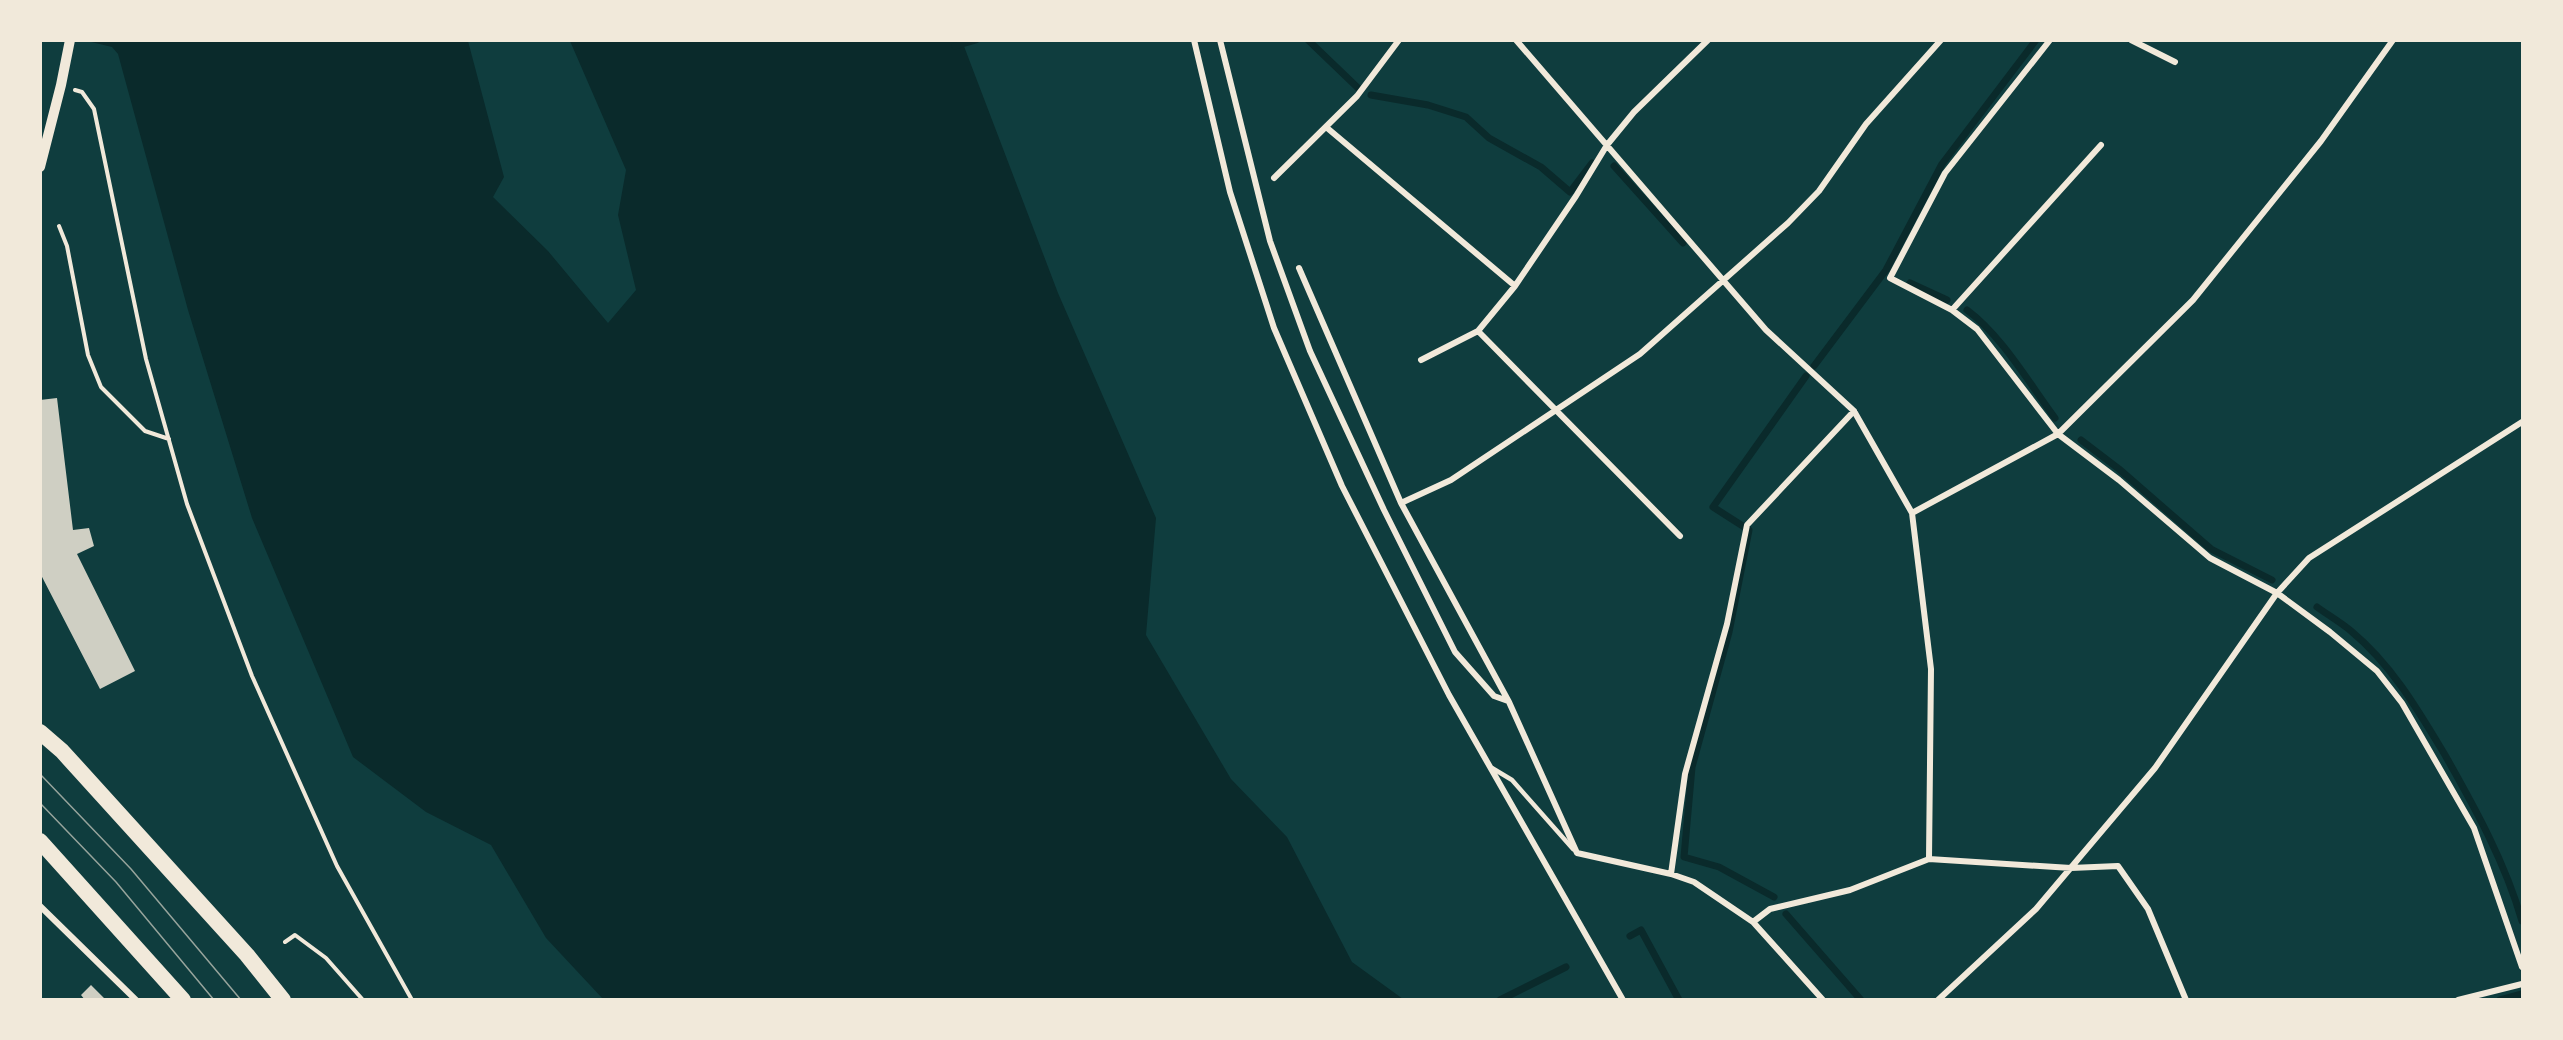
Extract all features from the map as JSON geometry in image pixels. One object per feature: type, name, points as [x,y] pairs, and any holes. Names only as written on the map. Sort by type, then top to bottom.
[{"type":"highway","points":[[40,732],[62,751],[223,928],[283,999]]},
{"type":"highway","points":[[40,841],[183,999]]},
{"type":"street","points":[[1194,40],[1230,192],[1274,328],[1342,486],[1449,695],[1623,999]]},
{"type":"street","points":[[1220,40],[1270,241],[1310,351],[1384,510],[1455,652],[1494,696],[1509,702]]},
{"type":"street","points":[[1274,178],[1357,96],[1399,40]]},
{"type":"street","points":[[1516,40],[1766,330],[1854,411],[1912,513],[1931,669],[1929,859]]},
{"type":"street","points":[[1421,360],[1478,331],[1515,286],[1576,196],[1607,145],[1634,112],[1708,40]]},
{"type":"street","points":[[1401,503],[1451,480],[1640,354],[1788,223],[1819,191],[1866,124],[1941,40]]},
{"type":"street","points":[[2050,40],[1945,172],[1890,278],[1952,310],[1977,329],[2058,434],[2119,480],[2210,558],[2277,593],[2330,632],[2377,671],[2402,703],[2474,828],[2523,967]]},
{"type":"street","points":[[2132,40],[2175,62]]},
{"type":"street","points":[[1912,513],[2058,434],[2193,300],[2322,141],[2393,40]]},
{"type":"street","points":[[40,167],[69,45]]},
{"type":"street","points":[[1326,127],[1515,286]]},
{"type":"street","points":[[1952,310],[2101,145]]},
{"type":"street","points":[[1299,268],[1401,503],[1509,702],[1577,853],[1671,874],[1694,882],[1753,922],[1822,999]]},
{"type":"street","points":[[1478,331],[1680,536]]},
{"type":"street","points":[[1671,874],[1685,774],[1727,624],[1747,525],[1854,411]]},
{"type":"street","points":[[1938,999],[2036,909],[2071,868],[2155,768],[2277,593],[2309,558],[2523,422]]},
{"type":"street","points":[[1753,922],[1770,909],[1850,890],[1929,859],[2071,868],[2118,866],[2148,909],[2186,999]]},
{"type":"street","points":[[40,906],[136,999]]},
{"type":"street","points":[[2458,999],[2523,984]]},
{"type":"lane","points":[[1489,766],[1512,780],[1577,853]]},
{"type":"path","points":[[71,89],[82,92],[94,109],[146,359],[187,504],[252,676],[337,866],[412,999]]},
{"type":"path","points":[[59,226],[67,246],[88,355],[101,387],[145,431],[169,439]]},
{"type":"path","points":[[285,942],[295,935],[326,958],[363,999]]},
{"type":"water","points":[[87,41],[468,41],[504,177],[493,197],[548,251],[608,323],[636,290],[618,215],[626,170],[570,41],[962,41],[1058,293],[1156,518],[1146,635],[1231,779],[1287,837],[1352,962],[1403,999],[603,999],[546,938],[491,845],[426,812],[353,757],[252,518],[188,310],[118,54],[112,47]]},
{"type":"building","points":[[57,398],[73,530],[89,528],[94,546],[77,554],[135,671],[100,689],[40,573],[40,400]]},
{"type":"building","points":[[91,985],[106,1000],[85,1000],[81,995]]},
{"type":"waterway","points":[[955,46],[976,40]]},
{"type":"waterway","points":[[1308,40],[1358,88]]},
{"type":"waterway","points":[[1814,366],[1886,270],[1942,164],[2036,40]]},
{"type":"waterway","points":[[1371,95],[1428,105],[1466,117],[1489,138],[1541,167],[1570,192],[1592,163]]},
{"type":"waterway","points":[[1614,166],[1683,243]]},
{"type":"waterway","points":[[1910,283],[1947,300]]},
{"type":"waterway","points":[[1967,310],[2003,346],[2055,418]]},
{"type":"waterway","points":[[1774,897],[1719,867],[1684,857],[1692,767],[1729,632],[1749,530],[1713,507],[1806,376]]},
{"type":"waterway","points":[[2081,440],[2119,469],[2211,549],[2272,580]]},
{"type":"waterway","points":[[2317,607],[2366,644],[2392,673],[2414,705],[2445,755],[2488,836],[2507,878],[2522,921]]},
{"type":"waterway","points":[[1786,914],[1861,1000]]},
{"type":"waterway","points":[[1630,936],[1641,930],[1679,1000]]},
{"type":"waterway","points":[[1500,1000],[1566,967]]},
{"type":"waterway","points":[[2500,1000],[2522,994]]},
{"type":"tram line","points":[[40,774],[131,869],[241,1000]]},
{"type":"tram line","points":[[40,803],[116,882],[214,1000]]}]
